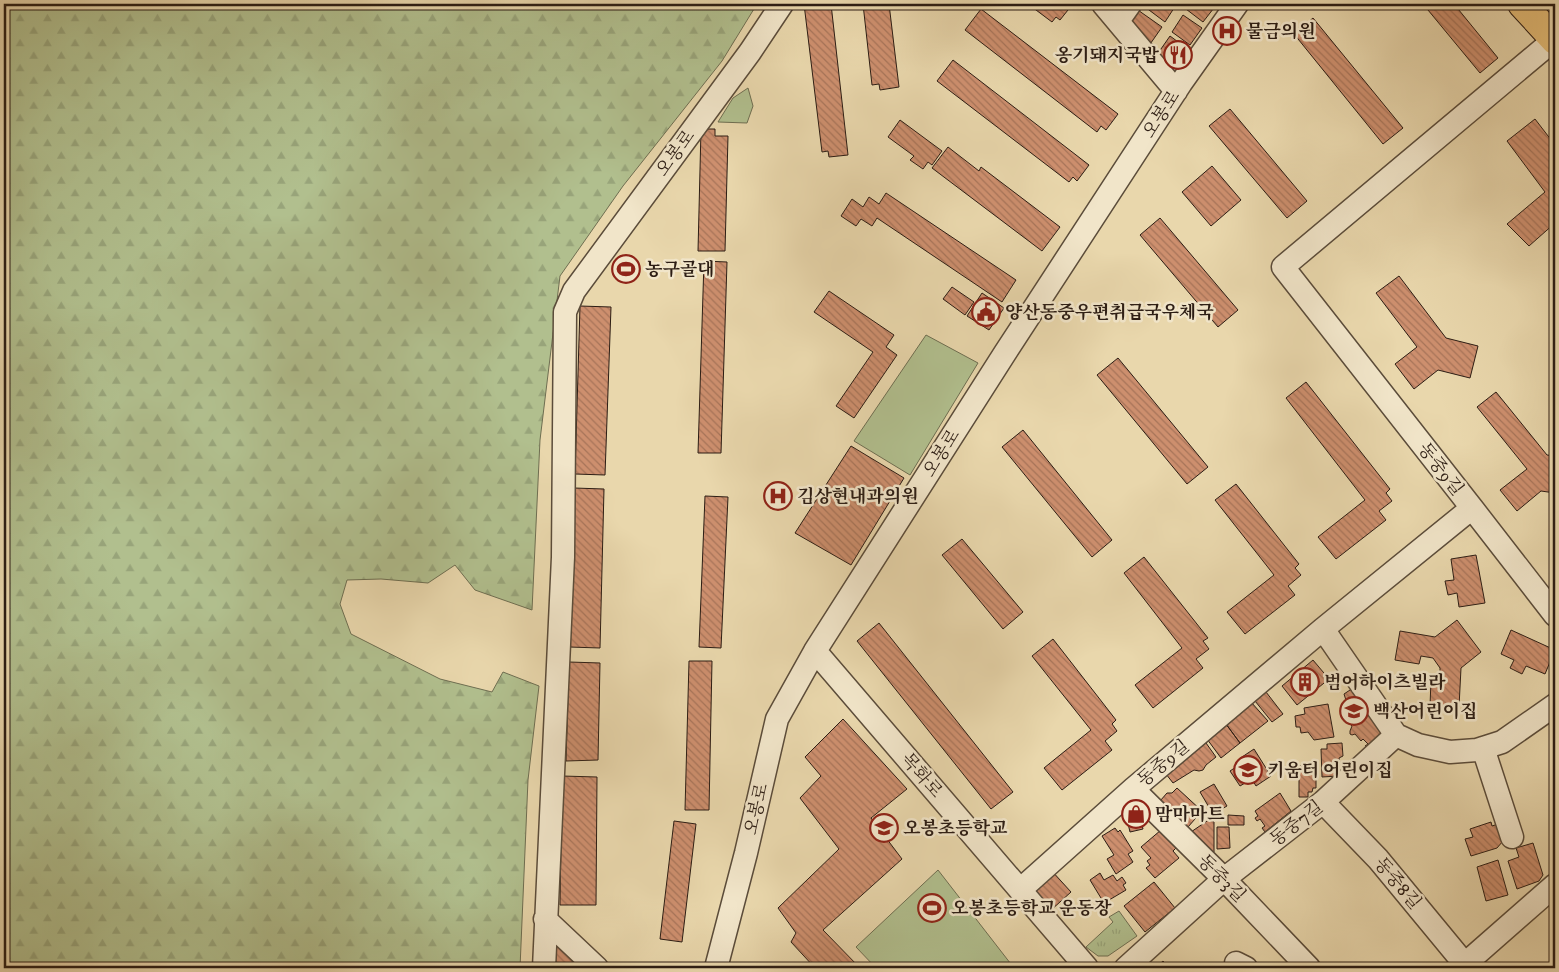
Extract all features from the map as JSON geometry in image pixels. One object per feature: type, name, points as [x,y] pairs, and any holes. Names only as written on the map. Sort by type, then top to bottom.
[{"type":"main road","points":[[1522,4],[1555,40]]},
{"type":"main road","points":[[1547,4],[1555,13]]},
{"type":"street","name":"오봉로","points":[[544,968],[563,557],[565,312],[574,291],[750,52],[782,4]]},
{"type":"street","points":[[1103,4],[1124,12],[1176,91]]},
{"type":"street","name":"오봉로","points":[[720,966],[777,719],[815,651],[1009,347],[1176,91],[1237,4]]},
{"type":"street","name":"동중9길","points":[[1020,890],[1133,789],[1323,629],[1472,508],[1283,268],[1555,40]]},
{"type":"street","points":[[1472,508],[1555,615]]},
{"type":"street","points":[[1323,629],[1396,735],[1418,745],[1450,752],[1483,748],[1502,742],[1555,705]]},
{"type":"street","name":"목화로","points":[[815,651],[1087,968]]},
{"type":"street","name":"동중7길","points":[[1126,968],[1224,879],[1323,802],[1396,735]]},
{"type":"street","points":[[1483,748],[1512,836]]},
{"type":"street","name":"동중3길","points":[[1133,789],[1224,879],[1309,968]]},
{"type":"street","name":"동중8길","points":[[1323,802],[1378,859],[1466,966]]},
{"type":"street","points":[[1466,966],[1555,885]]},
{"type":"street","points":[[545,919],[597,968]]},
{"type":"green space","points":[[4,4],[757,4],[722,61],[623,186],[560,276],[540,440],[532,610],[475,590],[455,565],[428,583],[381,579],[347,580],[340,604],[351,634],[440,679],[492,692],[503,672],[539,686],[528,780],[520,968],[4,968]]},
{"type":"green space","points":[[748,88],[753,106],[747,123],[718,122],[733,98]]},
{"type":"green space","points":[[926,335],[978,363],[910,475],[854,441]]},
{"type":"green space","name":"오봉초등학교 운동장","points":[[938,870],[1014,968],[876,968],[856,947]]},
{"type":"green space","points":[[1119,911],[1137,936],[1108,956],[1098,956],[1086,947],[1113,922],[1109,917]]},
{"type":"building","points":[[804,4],[831,4],[848,155],[829,157],[828,151],[822,152]]},
{"type":"building","points":[[863,4],[889,4],[899,87],[880,90],[879,84],[872,85]]},
{"type":"building","points":[[1028,4],[1072,5],[1060,20],[1056,17],[1052,22]]},
{"type":"building","points":[[1141,4],[1174,4],[1176,5],[1165,22]]},
{"type":"building","points":[[1184,4],[1217,4],[1203,22],[1182,6]]},
{"type":"building","points":[[1423,4],[1454,4],[1498,58],[1480,73]]},
{"type":"building","points":[[1135,8],[1162,27],[1146,50],[1127,21]]},
{"type":"building","points":[[981,9],[1118,114],[1106,130],[1101,126],[1097,132],[965,30]]},
{"type":"building","points":[[1183,15],[1202,28],[1190,45],[1172,32]]},
{"type":"building","points":[[1313,18],[1403,128],[1383,144],[1294,34]]},
{"type":"building","points":[[1170,36],[1189,50],[1177,68],[1169,70],[1154,59]]},
{"type":"building","points":[[953,60],[1089,165],[1077,181],[1073,177],[1069,182],[937,81]]},
{"type":"building","points":[[1230,109],[1307,201],[1287,218],[1209,126]]},
{"type":"building","points":[[1535,119],[1555,145],[1555,223],[1529,246],[1507,224],[1545,192],[1507,141]]},
{"type":"building","points":[[900,120],[942,151],[932,165],[928,162],[923,169],[910,160],[914,156],[888,137]]},
{"type":"building","points":[[701,129],[715,129],[715,136],[728,136],[725,251],[698,251]]},
{"type":"building","points":[[948,147],[979,171],[981,167],[1060,227],[1042,251],[932,168]]},
{"type":"building","points":[[1212,166],[1241,200],[1211,226],[1182,192]]},
{"type":"building","points":[[886,193],[1016,280],[1002,302],[877,218],[872,226],[861,219],[856,226],[841,216],[852,199],[863,207],[869,197],[879,204]]},
{"type":"building","points":[[1160,218],[1238,310],[1218,327],[1140,235]]},
{"type":"building","points":[[704,261],[727,262],[721,453],[698,453]]},
{"type":"building","points":[[1399,276],[1446,338],[1478,346],[1470,378],[1438,370],[1414,389],[1395,364],[1417,347],[1376,293]]},
{"type":"building","points":[[952,287],[974,302],[965,315],[943,299]]},
{"type":"building","points":[[829,291],[894,335],[886,347],[897,355],[854,418],[836,406],[873,352],[814,312]]},
{"type":"building","name":"양산동중우편취급국우체국","points":[[982,293],[1004,308],[989,330],[967,316]]},
{"type":"building","points":[[580,306],[611,307],[605,475],[575,474]]},
{"type":"building","points":[[1118,358],[1208,467],[1187,484],[1097,375]]},
{"type":"building","points":[[1306,382],[1390,489],[1386,493],[1392,501],[1379,511],[1386,520],[1336,559],[1318,537],[1365,500],[1286,398]]},
{"type":"building","points":[[1496,392],[1547,455],[1555,456],[1555,493],[1541,491],[1517,511],[1500,490],[1527,469],[1477,407]]},
{"type":"building","points":[[1023,430],[1112,540],[1092,557],[1002,447]]},
{"type":"building","points":[[851,446],[904,478],[851,565],[795,533]]},
{"type":"building","points":[[1236,484],[1299,564],[1295,568],[1301,575],[1288,586],[1295,595],[1245,634],[1227,612],[1274,575],[1215,500]]},
{"type":"building","points":[[574,488],[604,489],[600,648],[569,647]]},
{"type":"building","points":[[705,496],[728,497],[721,648],[699,647]]},
{"type":"building","points":[[962,539],[1023,612],[1003,629],[942,555]]},
{"type":"building","points":[[1476,555],[1485,603],[1459,607],[1457,593],[1448,595],[1445,581],[1454,580],[1451,559]]},
{"type":"building","points":[[1144,557],[1208,638],[1203,641],[1209,649],[1196,659],[1203,668],[1153,708],[1135,685],[1182,648],[1124,573]]},
{"type":"building","points":[[1457,620],[1481,652],[1461,668],[1459,707],[1430,706],[1431,680],[1440,680],[1440,668],[1433,658],[1421,656],[1419,664],[1395,660],[1400,631],[1435,637]]},
{"type":"building","points":[[879,623],[1013,792],[991,809],[857,641]]},
{"type":"building","points":[[1511,630],[1555,650],[1545,674],[1526,666],[1522,674],[1510,668],[1514,660],[1501,654]]},
{"type":"building","points":[[1053,639],[1116,720],[1112,724],[1117,731],[1105,741],[1112,750],[1062,790],[1044,768],[1091,730],[1032,656]]},
{"type":"building","name":"범어하이츠빌라","points":[[1313,660],[1329,679],[1297,705],[1282,686]]},
{"type":"building","points":[[689,661],[712,661],[709,810],[685,810]]},
{"type":"building","points":[[569,662],[600,663],[598,760],[566,761]]},
{"type":"building","points":[[1353,688],[1383,734],[1367,748],[1365,746],[1368,744],[1363,739],[1361,741],[1355,734],[1350,734],[1352,726],[1348,722],[1348,715],[1350,713],[1344,694]]},
{"type":"building","points":[[1266,692],[1283,714],[1272,722],[1255,701]]},
{"type":"building","points":[[1251,702],[1268,721],[1240,743],[1226,724]]},
{"type":"building","points":[[1328,704],[1334,737],[1314,740],[1308,732],[1301,733],[1300,727],[1296,727],[1295,716],[1305,714],[1304,708]]},
{"type":"building","name":"오봉초등학교","points":[[843,719],[907,789],[871,818],[902,859],[823,930],[860,968],[815,968],[791,942],[796,933],[778,908],[839,849],[800,798],[821,776],[805,757]]},
{"type":"building","points":[[1226,724],[1240,743],[1221,758],[1207,739]]},
{"type":"building","points":[[1206,743],[1216,757],[1203,770],[1194,770],[1173,783],[1166,774]]},
{"type":"building","points":[[1342,743],[1343,756],[1339,758],[1338,776],[1322,777],[1321,749],[1327,749],[1327,744]]},
{"type":"building","points":[[1254,749],[1271,776],[1256,786],[1253,781],[1258,778],[1257,776],[1240,786],[1230,771],[1242,763],[1239,759]]},
{"type":"building","points":[[1309,763],[1316,763],[1316,788],[1313,788],[1312,792],[1308,792],[1308,797],[1299,797],[1299,766],[1309,766]]},
{"type":"building","points":[[562,776],[597,777],[596,905],[560,905]]},
{"type":"building","points":[[1214,784],[1227,806],[1213,814],[1200,792]]},
{"type":"building","points":[[1177,788],[1202,811],[1188,827],[1160,801],[1167,793],[1172,793]]},
{"type":"building","points":[[1280,793],[1291,811],[1265,832],[1262,828],[1265,826],[1260,819],[1257,821],[1255,818],[1258,816],[1255,811]]},
{"type":"building","points":[[1138,808],[1143,829],[1130,832],[1125,811]]},
{"type":"building","points":[[1228,815],[1244,816],[1244,825],[1228,825]]},
{"type":"building","points":[[1210,819],[1214,822],[1214,852],[1207,851],[1188,834]]},
{"type":"building","points":[[674,821],[696,824],[682,942],[660,939]]},
{"type":"building","points":[[1491,822],[1492,826],[1498,824],[1503,841],[1497,848],[1471,856],[1465,839],[1473,837],[1470,829]]},
{"type":"building","points":[[1217,827],[1229,827],[1230,848],[1217,849]]},
{"type":"building","points":[[1115,828],[1118,832],[1120,830],[1133,851],[1128,854],[1133,862],[1116,874],[1107,859],[1114,855],[1102,836]]},
{"type":"building","points":[[1161,830],[1176,848],[1173,851],[1179,858],[1155,878],[1146,868],[1150,865],[1147,861],[1151,858],[1141,847]]},
{"type":"building","points":[[1533,843],[1543,875],[1539,881],[1517,889],[1508,861],[1519,857],[1516,848]]},
{"type":"building","points":[[1498,860],[1508,895],[1486,901],[1477,867]]},
{"type":"building","points":[[1051,870],[1071,892],[1050,911],[1037,897],[1036,884]]},
{"type":"building","points":[[1100,873],[1104,880],[1113,875],[1117,881],[1122,877],[1126,883],[1123,885],[1126,890],[1104,903],[1090,880]]},
{"type":"building","points":[[1154,882],[1175,908],[1145,932],[1124,906]]},
{"type":"building","points":[[554,935],[587,968],[554,968]]},
{"type":"building","points":[[1163,961],[1170,968],[1155,968]]},
{"type":"place","name":"물금의원","points":[[1227,31]]},
{"type":"place","name":"옹기돼지국밥","points":[[1178,55]]},
{"type":"place","name":"농구골대","points":[[626,269]]},
{"type":"place","name":"양산동중우편취급국우체국","points":[[986,312]]},
{"type":"place","name":"김상현내과의원","points":[[778,496]]},
{"type":"place","name":"범어하이츠빌라","points":[[1305,682]]},
{"type":"place","name":"백산어린이집","points":[[1354,711]]},
{"type":"place","name":"키움터 어린이집","points":[[1248,770]]},
{"type":"place","name":"맘마마트","points":[[1136,814]]},
{"type":"place","name":"오봉초등학교","points":[[884,828]]},
{"type":"place","name":"오봉초등학교 운동장","points":[[932,908]]}]
